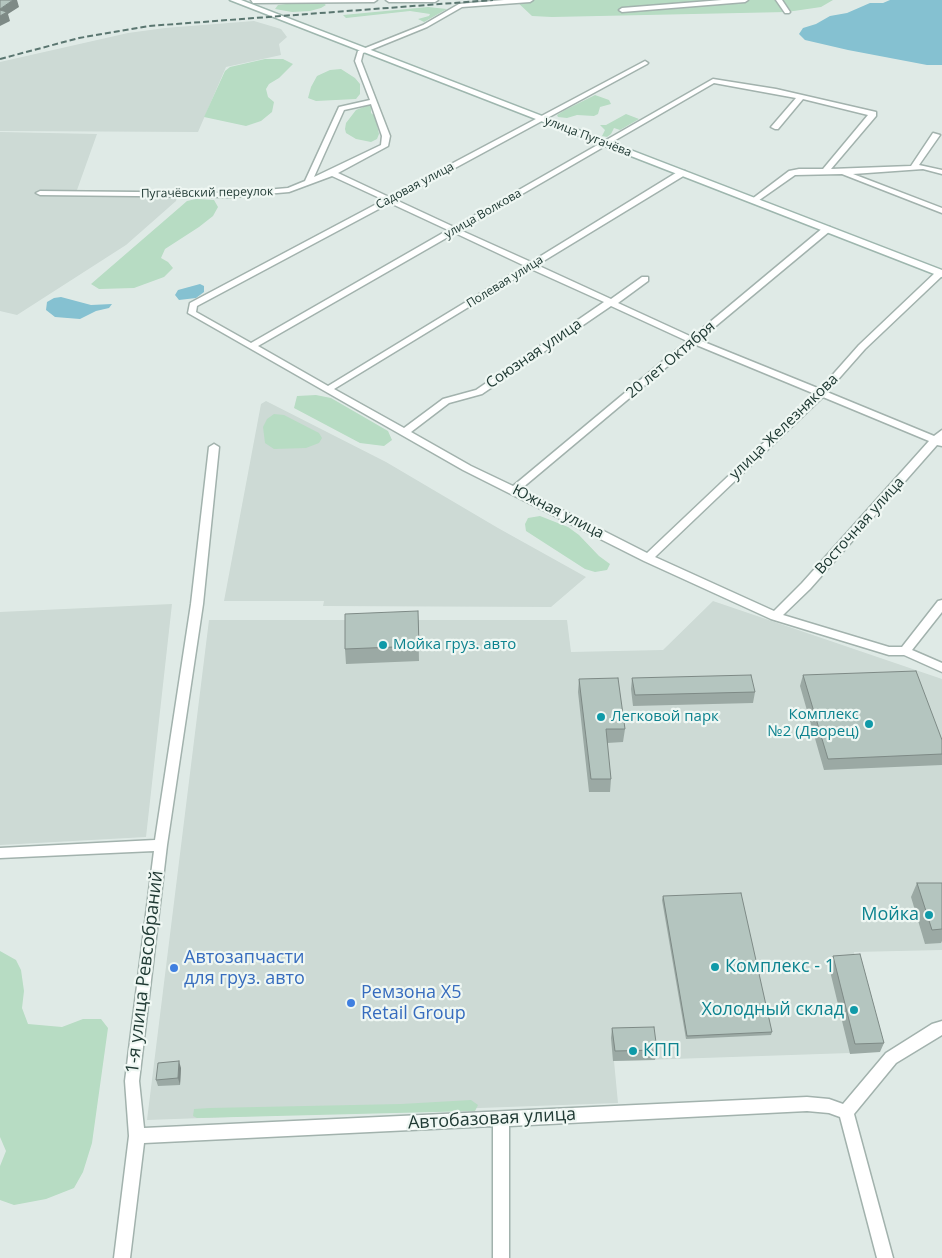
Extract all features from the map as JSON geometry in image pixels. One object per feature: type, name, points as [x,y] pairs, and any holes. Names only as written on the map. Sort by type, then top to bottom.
[{"type":"street","name":"улица Пугачёва","points":[[234,0],[251,2],[364,50],[941,274]]},
{"type":"street","points":[[251,2],[374,0]]},
{"type":"street","points":[[389,0],[435,0]]},
{"type":"street","points":[[364,50],[425,26],[461,5],[530,0]]},
{"type":"street","points":[[622,10],[744,0]]},
{"type":"street","points":[[779,0],[787,12]]},
{"type":"street","name":"Пугачёвский переулок","points":[[40,193],[231,195],[289,190],[332,174],[384,146],[386,136],[358,61],[358,54],[364,50]]},
{"type":"street","name":"Садовая улица","points":[[192,314],[193,305],[387,200],[542,120],[645,63]]},
{"type":"street","name":"улица Волкова","points":[[252,346],[713,81],[742,84],[801,97]]},
{"type":"street","points":[[775,126],[801,97],[873,114],[825,172]]},
{"type":"street","points":[[308,183],[341,108],[374,101]]},
{"type":"street","points":[[914,167],[936,135]]},
{"type":"street","points":[[755,202],[792,173],[799,171],[837,172],[914,167],[942,172]]},
{"type":"street","points":[[837,172],[942,211]]},
{"type":"street","name":"Полевая улица","points":[[328,390],[682,173]]},
{"type":"street","points":[[332,174],[694,341],[821,394],[940,439]]},
{"type":"street","name":"20 лет Октября","points":[[514,490],[827,229]]},
{"type":"street","name":"улица Железнякова","points":[[648,558],[821,394],[862,347],[941,274]]},
{"type":"street","name":"Союзная улица","points":[[404,433],[446,401],[479,392],[645,279]]},
{"type":"street","name":"Южная улица","points":[[192,314],[467,468],[648,558],[775,616],[889,652],[905,652],[942,668]]},
{"type":"street","name":"Восточная улица","points":[[775,616],[806,586],[940,439]]},
{"type":"street","name":"1-я улица Ревсобраний","points":[[122,1258],[137,1136],[132,1080],[161,845],[196,610],[214,447]]},
{"type":"street","points":[[905,652],[942,604]]},
{"type":"street","points":[[0,853],[161,845]]},
{"type":"street","points":[[885,1258],[846,1112],[891,1058],[937,1029],[942,1028]]},
{"type":"street","name":"Автобазовая улица","points":[[137,1136],[807,1104],[829,1106],[846,1112]]},
{"type":"street","points":[[501,1119],[501,1258]]},
{"type":"shaded area","points":[[254,21],[281,29],[287,37],[279,44],[281,55],[226,67],[198,132],[0,131],[0,62],[128,33]]},
{"type":"shaded area","points":[[0,132],[97,134],[77,190],[179,191],[176,201],[126,245],[17,315],[0,311]]},
{"type":"shaded area","points":[[266,401],[386,462],[586,577],[551,607],[323,606],[324,601],[224,601],[261,404]]},
{"type":"shaded area","points":[[713,601],[942,679],[942,950],[854,952],[856,965],[850,1053],[614,1061],[618,1103],[147,1120],[209,620],[567,620],[571,652],[663,650]]},
{"type":"shaded area","points":[[172,604],[146,837],[0,845],[0,612]]},
{"type":"green space","points":[[515,0],[833,0],[821,7],[787,12],[552,17],[532,16]]},
{"type":"green space","points":[[323,3],[326,5],[310,11],[292,12],[275,9],[278,5],[286,4]]},
{"type":"green space","points":[[428,7],[447,9],[424,22],[418,19],[430,14],[410,11],[346,18],[343,15]]},
{"type":"green space","points":[[265,59],[283,59],[293,64],[279,78],[269,84],[266,89],[268,97],[274,102],[272,112],[261,121],[246,126],[204,117],[225,71],[230,67]]},
{"type":"green space","points":[[341,69],[355,78],[360,84],[360,94],[356,99],[316,101],[308,98],[317,76],[330,70]]},
{"type":"green space","points":[[595,95],[609,100],[611,104],[600,107],[598,114],[594,116],[558,117],[557,115],[565,110]]},
{"type":"green space","points":[[371,106],[371,113],[375,116],[379,134],[377,139],[371,142],[356,139],[346,133],[345,129],[346,123],[356,110]]},
{"type":"green space","points":[[626,114],[639,119],[620,130],[614,128],[607,137],[602,136],[605,130],[600,125],[606,125]]},
{"type":"green space","points":[[196,199],[214,200],[218,207],[213,216],[165,249],[161,258],[173,268],[164,277],[134,288],[99,289],[91,284],[187,201]]},
{"type":"green space","points":[[316,395],[331,398],[388,431],[392,440],[384,446],[360,443],[294,408],[297,396]]},
{"type":"green space","points":[[274,414],[284,415],[319,433],[322,438],[319,443],[306,448],[274,449],[265,443],[263,427],[267,419]]},
{"type":"green space","points":[[540,516],[568,527],[579,535],[599,556],[610,564],[607,570],[595,572],[585,569],[526,531],[525,524],[528,518]]},
{"type":"green space","points":[[0,951],[16,960],[21,970],[24,991],[22,1008],[28,1024],[62,1027],[83,1019],[101,1019],[108,1028],[92,1143],[83,1172],[74,1188],[46,1199],[14,1205],[0,1200],[0,1166],[6,1151],[0,1137]]},
{"type":"green space","points":[[471,1100],[478,1105],[475,1111],[197,1118],[193,1116],[194,1109],[210,1108],[401,1104]]},
{"type":"water","points":[[890,0],[942,0],[942,65],[927,65],[848,50],[805,40],[799,34],[803,28],[816,24],[830,16],[847,13],[870,3],[883,3]]},
{"type":"water","points":[[200,284],[204,286],[204,292],[196,298],[179,300],[175,295],[178,290]]},
{"type":"water","points":[[61,297],[91,305],[112,304],[109,308],[96,311],[80,319],[55,317],[46,310],[47,302]]},
{"type":"building","points":[[0,0],[13,0],[0,9]]},
{"type":"building","points":[[0,10],[7,12],[0,16]]},
{"type":"building","points":[[418,611],[419,646],[345,649],[345,614]]},
{"type":"building","name":"Комплекс №2 (Дворец)","points":[[916,671],[942,740],[942,754],[828,759],[803,675]]},
{"type":"building","points":[[751,675],[755,692],[635,695],[632,678]]},
{"type":"building","points":[[618,678],[625,729],[606,729],[611,779],[591,779],[579,679]]},
{"type":"building","points":[[917,883],[942,883],[942,929],[932,930]]},
{"type":"building","name":"Комплекс - 1","points":[[741,893],[772,1032],[687,1036],[663,896]]},
{"type":"building","name":"Холодный склад","points":[[860,954],[884,1043],[855,1044],[833,956]]},
{"type":"building","points":[[654,1027],[657,1050],[615,1051],[612,1028]]},
{"type":"building","points":[[179,1061],[178,1078],[156,1080],[158,1063]]},
{"type":"railway","points":[[0,59],[79,38],[149,26],[493,0]]},
{"type":"place","name":"Мойка груз. авто","points":[[383,645]]},
{"type":"place","name":"Легковой парк","points":[[601,717]]},
{"type":"place","name":"Комплекс №2 (Дворец)","points":[[869,724]]},
{"type":"place","name":"Мойка","points":[[929,915]]},
{"type":"place","name":"Комплекс - 1","points":[[715,967]]},
{"type":"place","name":"Автозапчасти для груз. авто","points":[[174,968]]},
{"type":"place","name":"Ремзона X5 Retail Group","points":[[351,1003]]},
{"type":"place","name":"Холодный склад","points":[[854,1010]]},
{"type":"place","name":"КПП","points":[[633,1051]]}]
